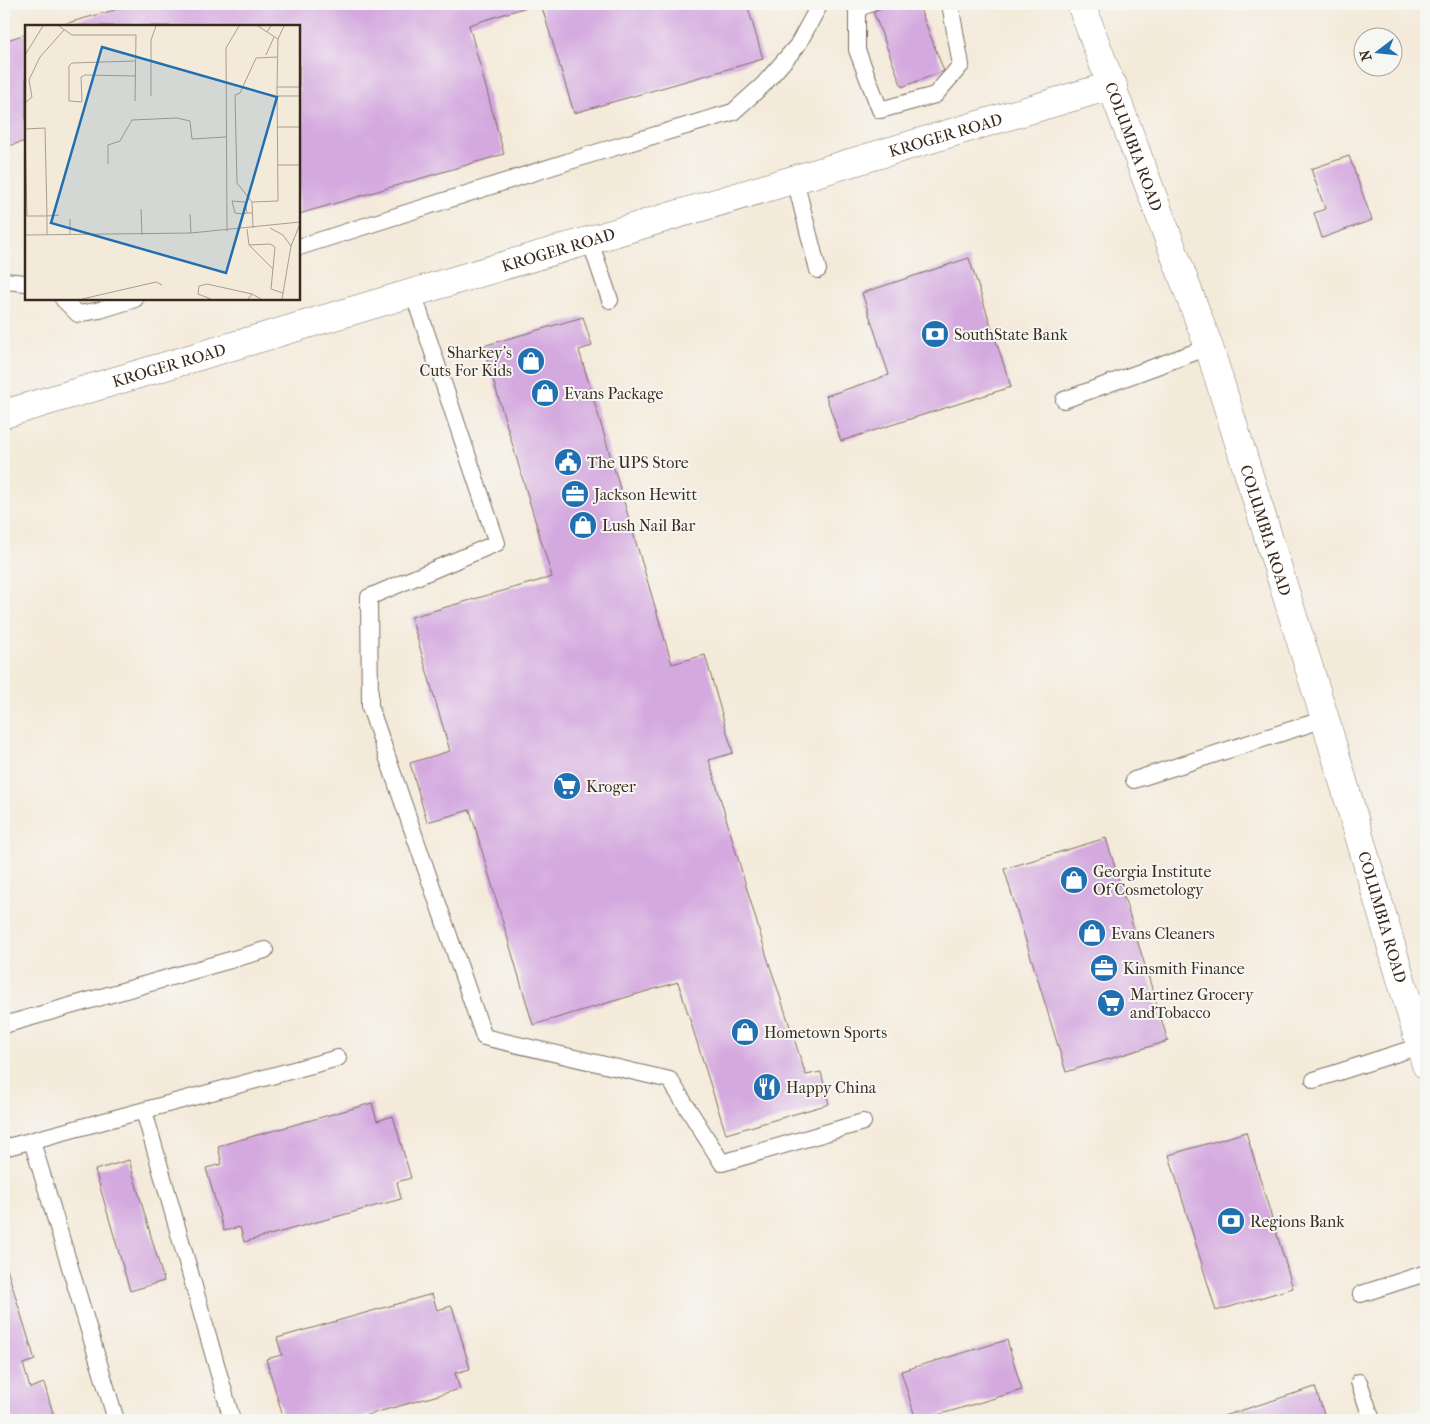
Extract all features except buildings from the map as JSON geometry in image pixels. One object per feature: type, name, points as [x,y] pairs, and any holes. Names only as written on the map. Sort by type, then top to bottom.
[{"type":"street","name":"COLUMBIA ROAD","points":[[1081,4],[1113,85],[1209,347],[1325,719],[1423,1056]]},
{"type":"street","name":"KROGER ROAD","points":[[4,414],[1113,85]]},
{"type":"lane","points":[[300,247],[592,154],[733,112],[763,85],[797,46],[820,4]]},
{"type":"lane","points":[[869,4],[857,9],[857,50],[880,110],[935,95],[960,65],[950,4]]},
{"type":"lane","points":[[795,180],[818,270]]},
{"type":"lane","points":[[590,241],[610,300]]},
{"type":"lane","points":[[4,281],[25,283]]},
{"type":"lane","points":[[413,293],[497,543],[369,597],[370,707],[484,1037],[670,1080],[722,1163],[863,1122]]},
{"type":"lane","points":[[64,300],[78,314],[100,310],[133,300]]},
{"type":"lane","points":[[1064,400],[1209,347]]},
{"type":"lane","points":[[1134,780],[1325,719]]},
{"type":"lane","points":[[4,1024],[265,950]]},
{"type":"lane","points":[[1314,1080],[1423,1056]]},
{"type":"lane","points":[[4,1148],[338,1058]]},
{"type":"lane","points":[[144,1111],[232,1420]]},
{"type":"lane","points":[[32,1141],[116,1420]]},
{"type":"lane","points":[[1362,1294],[1426,1273]]},
{"type":"lane","points":[[1359,1382],[1372,1420]]},
{"type":"place","name":"SouthState Bank","points":[[935,334]]},
{"type":"place","name":"Sharkey's Cuts For Kids","points":[[531,361]]},
{"type":"place","name":"Evans Package","points":[[545,393]]},
{"type":"place","name":"The UPS Store","points":[[568,462]]},
{"type":"place","name":"Jackson Hewitt","points":[[575,494]]},
{"type":"place","name":"Lush Nail Bar","points":[[583,525]]},
{"type":"place","name":"Kroger","points":[[567,786]]},
{"type":"place","name":"Georgia Institute Of Cosmetology","points":[[1074,880]]},
{"type":"place","name":"Evans Cleaners","points":[[1092,933]]},
{"type":"place","name":"Kinsmith Finance","points":[[1104,968]]},
{"type":"place","name":"Martinez Grocery andTobacco","points":[[1111,1003]]},
{"type":"place","name":"Hometown Sports","points":[[745,1032]]},
{"type":"place","name":"Happy China","points":[[767,1087]]},
{"type":"place","name":"Regions Bank","points":[[1231,1221]]}]
